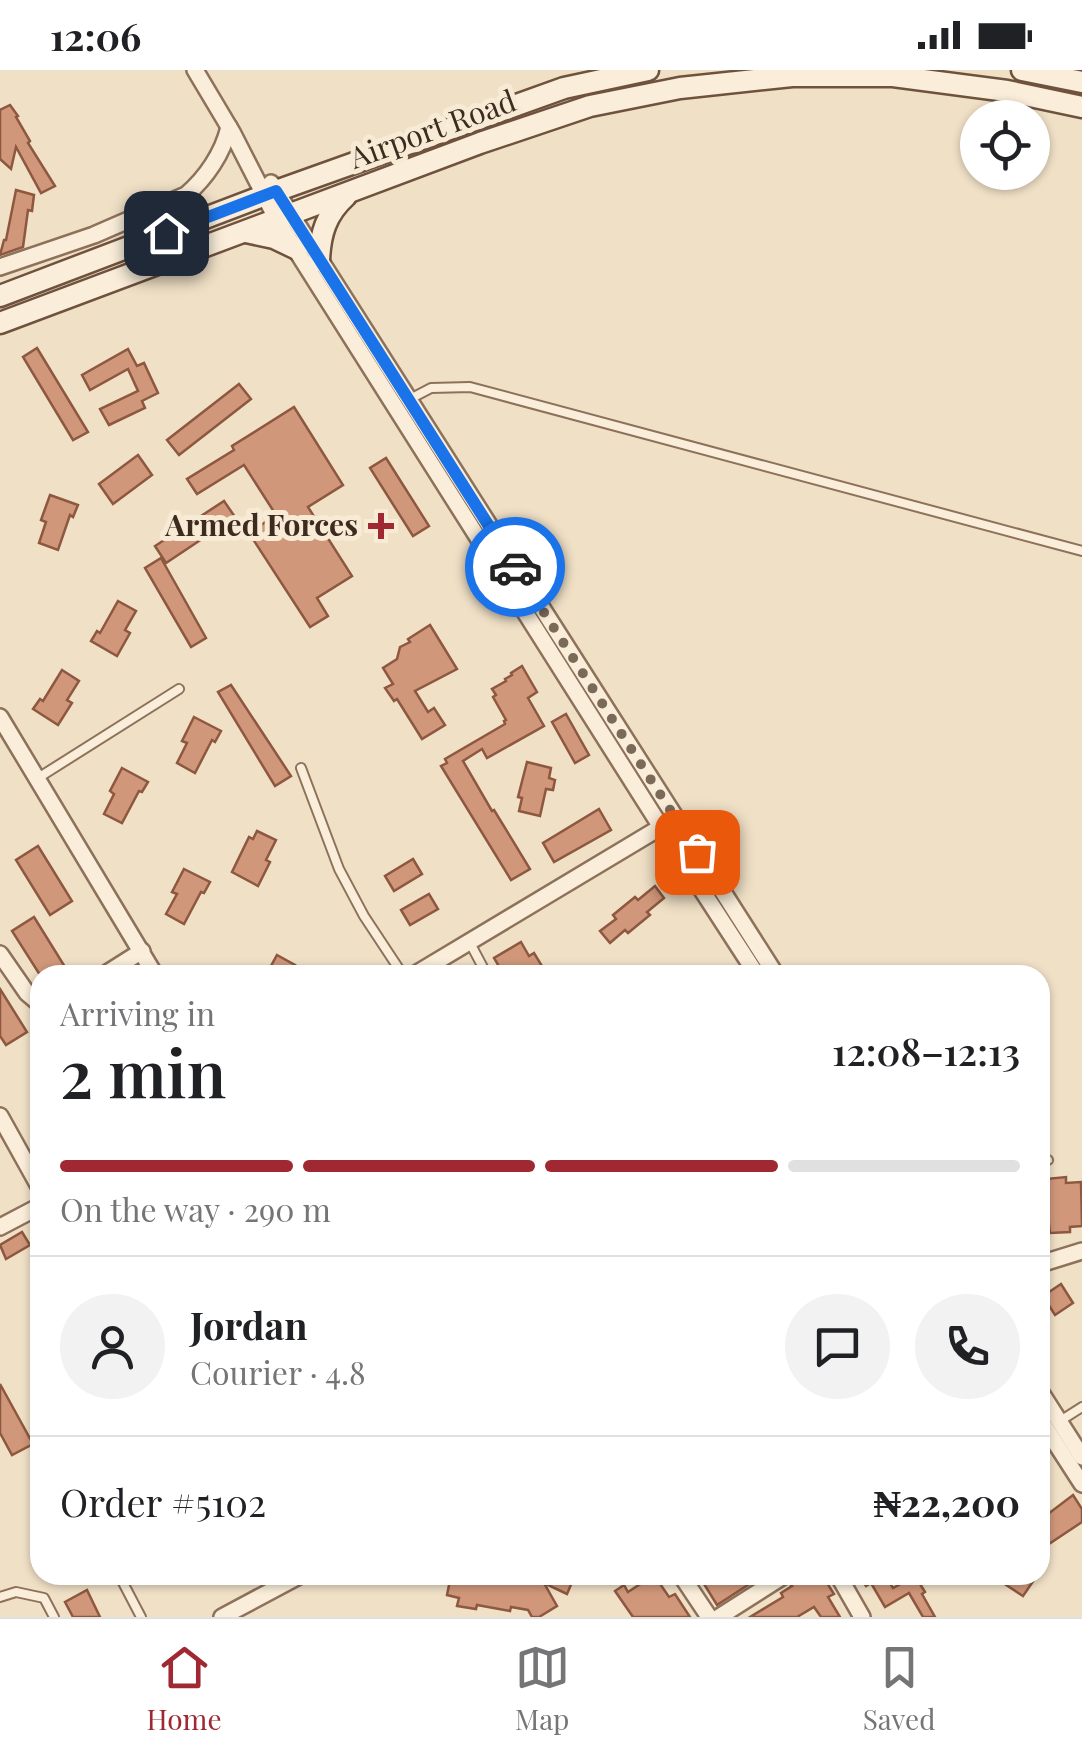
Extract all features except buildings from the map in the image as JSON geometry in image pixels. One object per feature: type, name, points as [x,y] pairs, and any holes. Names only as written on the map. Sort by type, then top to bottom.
[{"type":"street","points":[[195,70],[230,130],[246,146],[285,218],[297,249],[751,965]]},
{"type":"street","name":"Airport Road","points":[[0,296],[564,88],[648,70]]},
{"type":"street","points":[[1022,70],[1082,82]]},
{"type":"street","name":"Airport Road","points":[[0,323],[480,143],[590,106],[680,88],[838,74],[893,76],[1082,107]]},
{"type":"street","points":[[0,267],[94,235],[186,195],[217,156],[230,130]]},
{"type":"street","points":[[319,261],[328,216],[350,193]]},
{"type":"street","points":[[285,218],[319,261],[410,399],[770,965]]},
{"type":"street","points":[[244,232],[274,238],[297,249]]},
{"type":"street","points":[[0,716],[150,965]]},
{"type":"street","points":[[432,965],[661,828]]},
{"type":"street","points":[[120,965],[142,951]]},
{"type":"street","points":[[0,954],[30,996]]},
{"type":"street","points":[[0,1116],[30,1170]]},
{"type":"street","points":[[0,1228],[30,1212]]},
{"type":"street","points":[[1050,1261],[1082,1251]]},
{"type":"street","points":[[1050,1406],[1082,1457]]},
{"type":"street","points":[[1050,1434],[1082,1484]]},
{"type":"street","points":[[222,1617],[281,1585]]},
{"type":"street","points":[[688,1585],[709,1617]]},
{"type":"street","points":[[720,1617],[770,1585]]},
{"type":"street","points":[[844,1585],[862,1617]]},
{"type":"lane","points":[[410,399],[431,388],[470,386],[1082,551]]},
{"type":"lane","points":[[38,778],[179,689]]},
{"type":"lane","points":[[301,768],[339,869],[397,965]]},
{"type":"lane","points":[[470,943],[482,965]]},
{"type":"lane","points":[[1060,1421],[1082,1407]]},
{"type":"lane","points":[[124,1585],[141,1617]]},
{"type":"lane","points":[[0,1597],[16,1592],[44,1598],[54,1617]]},
{"type":"way so far","points":[[515,567],[697,852]]},
{"type":"place","name":"Armed Forces","points":[[381,526]]},
{"type":"route","points":[[166,233],[276,191],[515,567]]}]
